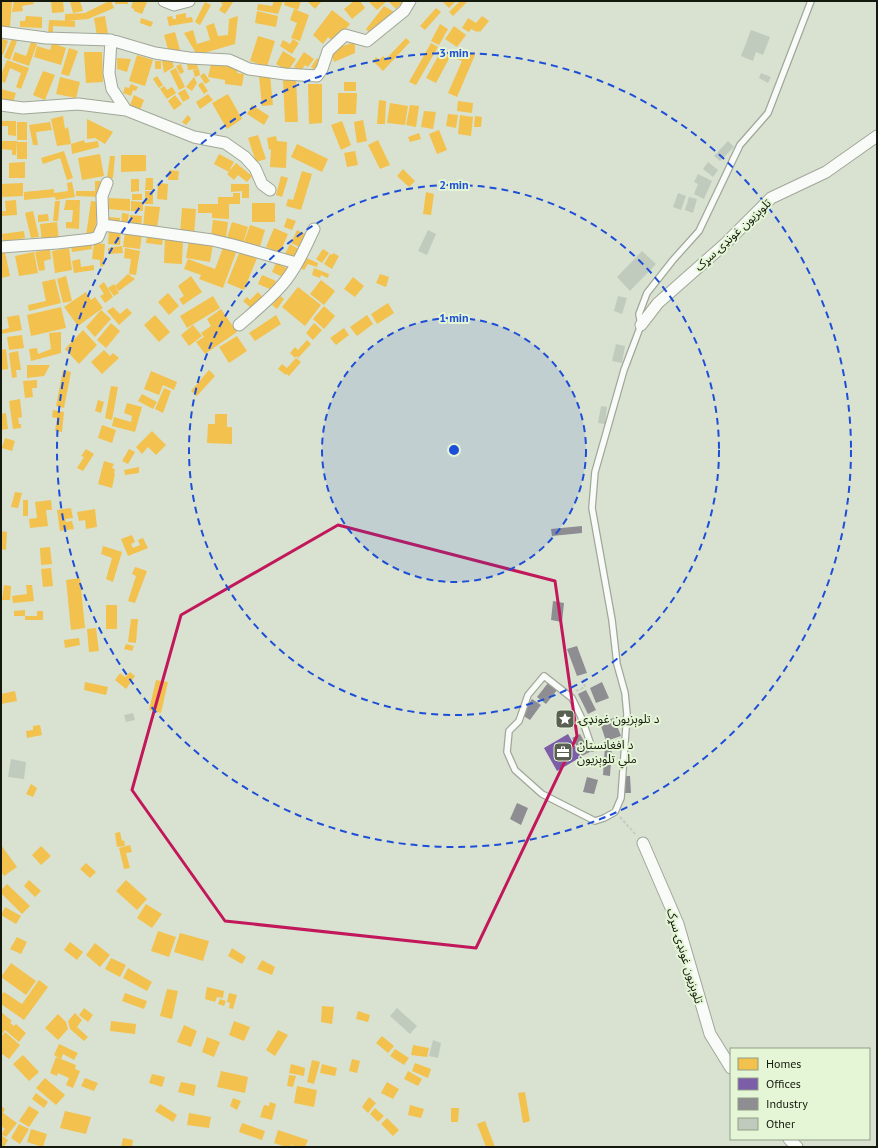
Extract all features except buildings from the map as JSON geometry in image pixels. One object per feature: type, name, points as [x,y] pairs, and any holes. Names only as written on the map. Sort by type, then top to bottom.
[{"type":"street","points":[[164,1],[174,5],[189,1]]},
{"type":"street","points":[[1,32],[46,38],[111,40],[155,53],[190,58],[229,60],[249,69],[285,74],[317,76],[322,69],[328,51],[345,35],[367,41],[404,11],[410,1]]},
{"type":"street","points":[[111,40],[109,73],[112,89],[126,110]]},
{"type":"street","points":[[1,105],[23,108],[78,104],[126,110],[194,137],[225,142],[246,157],[255,168],[262,184],[270,190]]},
{"type":"street","name":"تلوېزيون غونډۍ سړک","points":[[641,325],[658,303],[726,243],[771,198],[826,172],[877,136]]},
{"type":"street","points":[[1,247],[92,239],[98,237],[103,225],[102,196],[107,183]]},
{"type":"street","points":[[103,225],[212,240],[239,246],[296,263]]},
{"type":"street","points":[[239,325],[283,284],[314,229]]},
{"type":"street","name":"تلوېزيون غونډۍ سړک","points":[[643,843],[678,924],[710,1034],[730,1066]]},
{"type":"lane","points":[[592,748],[584,724],[572,698],[544,676],[528,695],[519,721],[509,731],[507,752],[515,770],[542,794],[595,821],[615,812],[621,798],[627,714],[625,693],[617,664],[612,620],[592,508],[595,472],[624,370],[641,325],[640,314],[647,293],[673,260],[699,231],[740,146],[768,113],[811,1]]},
{"type":"path","points":[[573,693],[585,687],[583,679]]},
{"type":"path","points":[[615,812],[643,843]]},
{"type":"highlighted area","points":[[338,525],[555,581],[577,736],[476,948],[225,921],[132,790],[181,615]]},
{"type":"place","name":"د تلوېزیون غونډۍ","points":[[565,719]]},
{"type":"place","name":"د افغانستان ملي تلوېزیون","points":[[563,752]]}]
